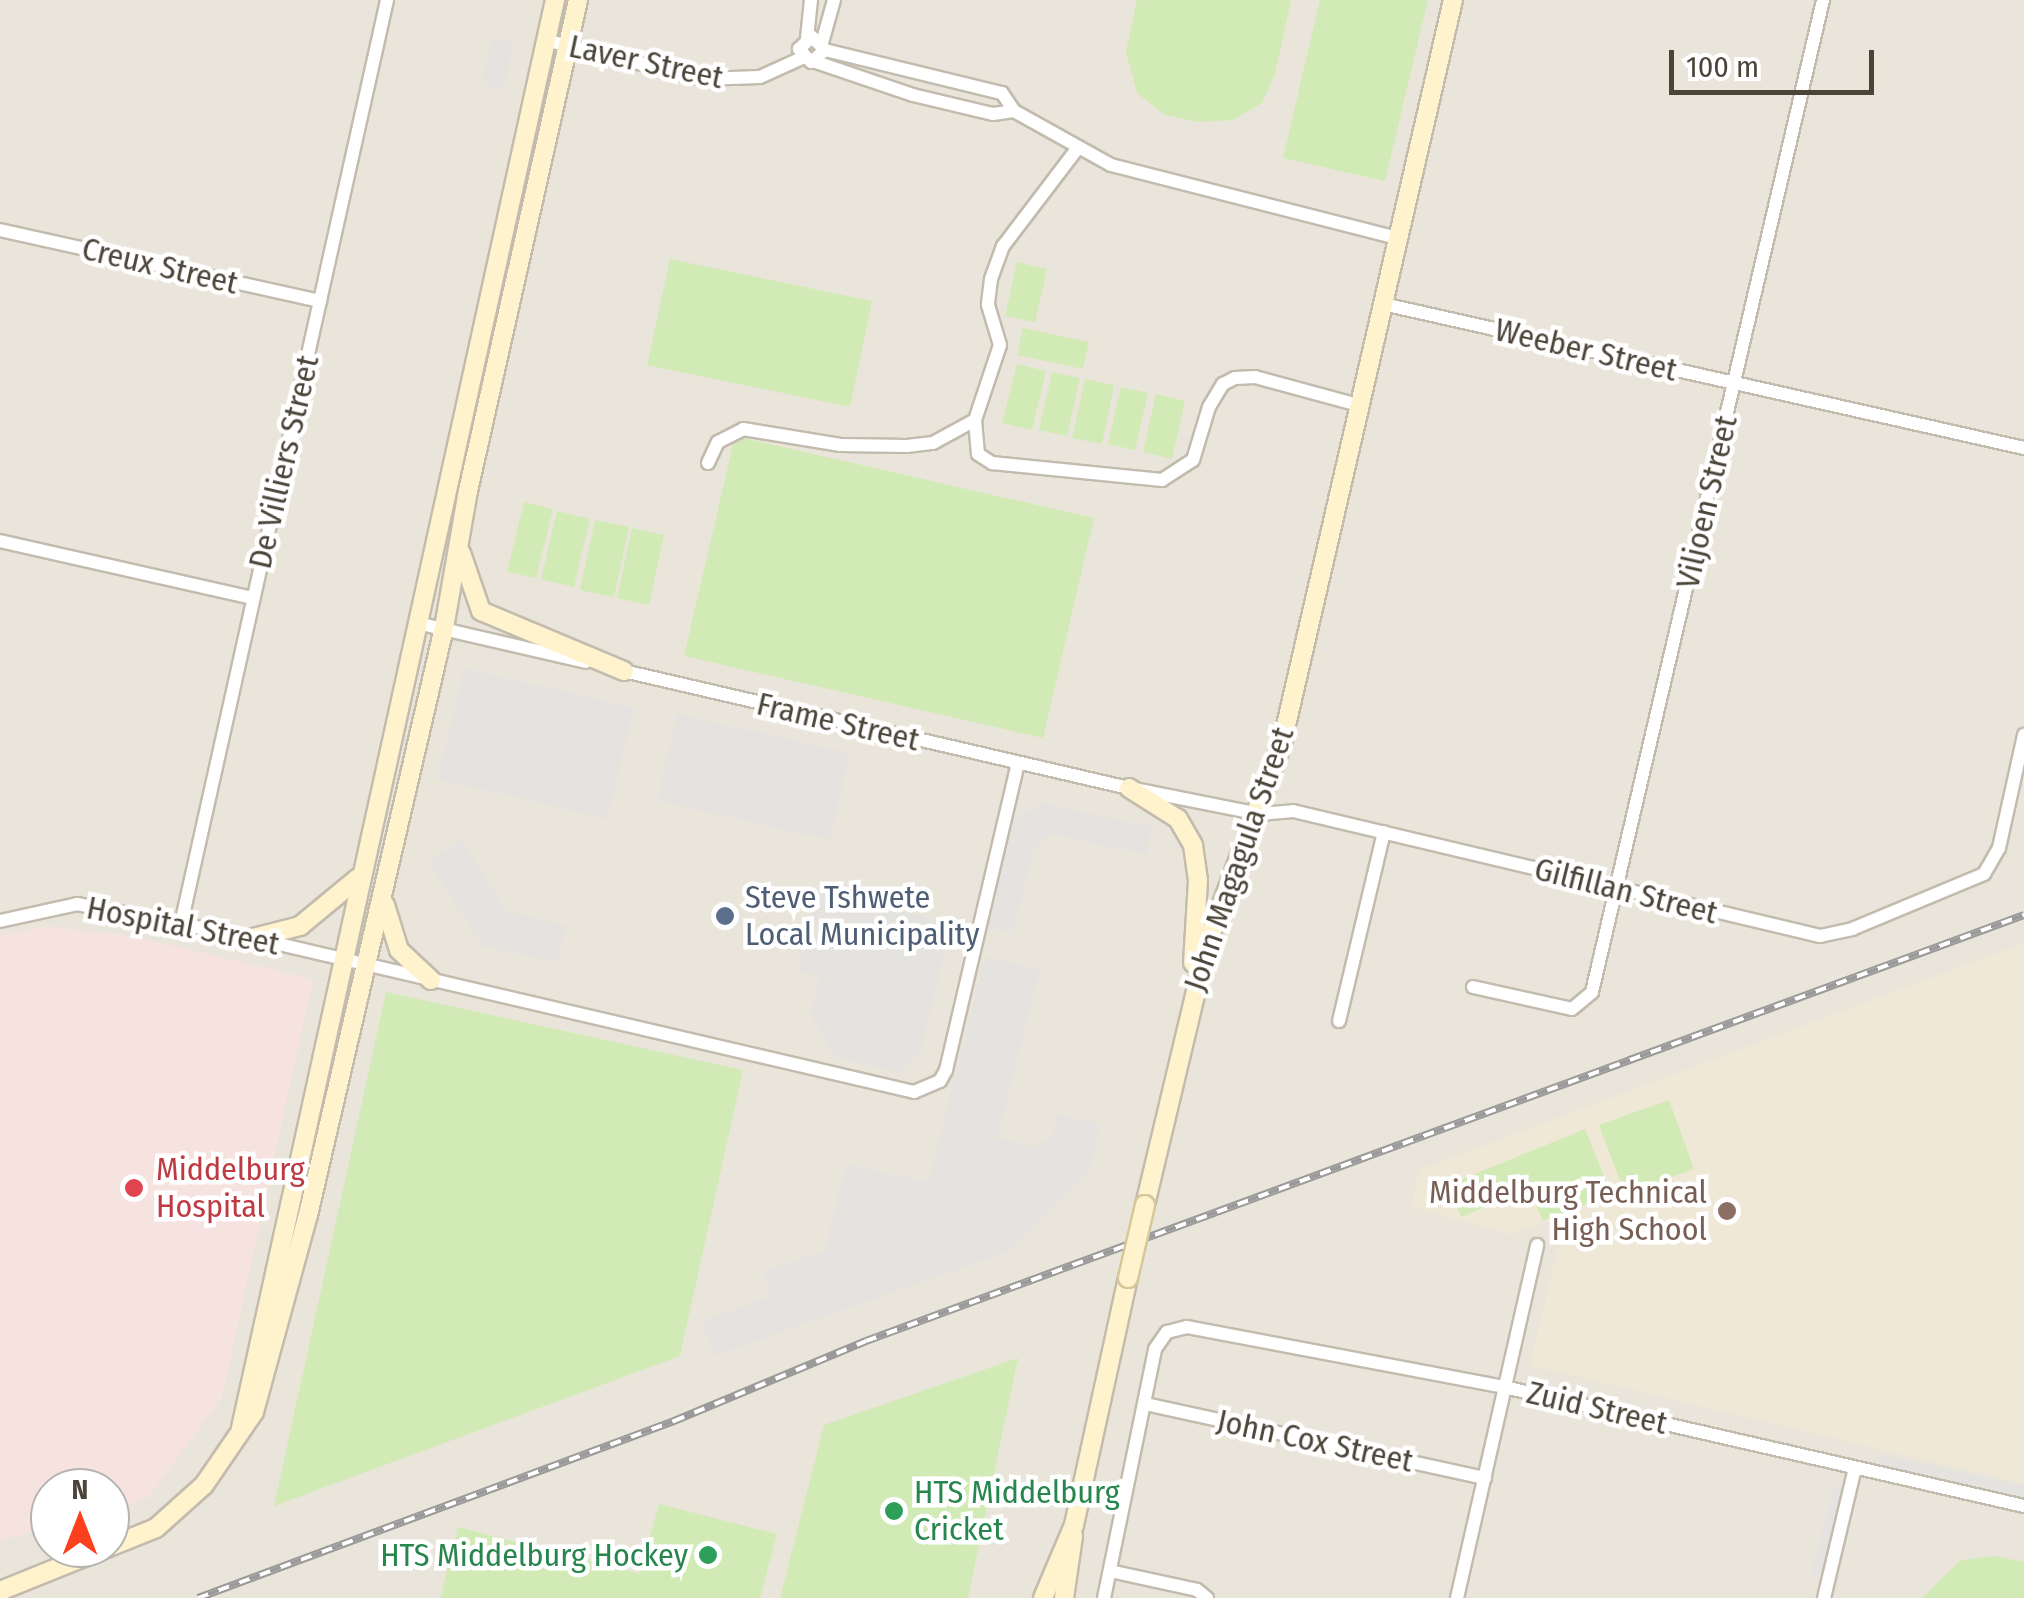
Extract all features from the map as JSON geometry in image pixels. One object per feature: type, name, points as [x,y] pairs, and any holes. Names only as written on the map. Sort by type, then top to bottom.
[{"type":"main road","points":[[241,1428],[445,486],[555,0]]},
{"type":"main road","points":[[0,1592],[156,1528],[204,1485],[254,1412],[384,890],[444,628],[468,490],[578,0]]},
{"type":"main road","name":"John Magagula Street","points":[[1043,1598],[1074,1525],[1192,998],[1260,814],[1453,0]]},
{"type":"main road","points":[[494,278],[515,282]]},
{"type":"main road","points":[[445,486],[468,490]]},
{"type":"main road","points":[[459,542],[481,611],[624,671]]},
{"type":"main road","points":[[1130,788],[1178,819],[1193,845],[1198,880],[1192,998]]},
{"type":"main road","points":[[253,938],[309,920],[360,876]]},
{"type":"main road","points":[[384,890],[388,928],[431,980]]},
{"type":"main road","points":[[1064,1598],[1074,1525]]},
{"type":"street","name":"De Villiers Street","points":[[180,924],[387,0]]},
{"type":"street","points":[[812,0],[807,38],[799,49],[1002,93],[1014,110],[1077,149],[1267,209],[1397,238]]},
{"type":"street","points":[[816,53],[834,0]]},
{"type":"street","name":"Viljoen Street","points":[[1473,987],[1560,1008],[1586,1003],[1620,888],[1823,0]]},
{"type":"street","points":[[807,38],[816,53],[913,95],[993,114],[1014,110]]},
{"type":"street","name":"Laver Street","points":[[545,40],[704,79],[740,82],[816,53]]},
{"type":"street","points":[[1077,149],[1004,246],[991,279],[988,305],[1000,346],[975,420],[978,454],[992,462],[1162,480],[1193,460],[1209,407],[1223,384],[1235,378],[1255,377],[1358,405]]},
{"type":"street","name":"Creux Street","points":[[0,230],[320,302]]},
{"type":"street","name":"Weeber Street","points":[[1383,304],[2024,448]]},
{"type":"street","points":[[708,462],[718,442],[743,429],[841,446],[907,446],[933,442],[975,420]]},
{"type":"street","points":[[0,541],[252,598]]},
{"type":"street","name":"Frame Street","points":[[417,622],[1130,788],[1260,814]]},
{"type":"street","name":"Gilfillan Street","points":[[1260,814],[1293,811],[1820,936],[1852,929],[1984,874],[1999,848],[2024,735]]},
{"type":"street","name":"Hospital Street","points":[[0,920],[77,904],[253,938],[902,1090],[931,1087],[946,1070],[1018,762]]},
{"type":"street","points":[[1339,1021],[1384,832]]},
{"type":"street","points":[[1457,1598],[1537,1245]]},
{"type":"street","name":"Zuid Street","points":[[1145,1404],[1154,1348],[1167,1332],[1200,1329],[1504,1387],[2024,1506]]},
{"type":"street","points":[[1104,1598],[1145,1404]]},
{"type":"street","name":"John Cox Street","points":[[1145,1404],[1485,1478]]},
{"type":"street","points":[[1824,1598],[1855,1468]]},
{"type":"street","points":[[1110,1571],[1197,1590],[1208,1598]]},
{"type":"shaded area","points":[[0,0],[2024,0],[2024,1598],[0,1598]]},
{"type":"shaded area","points":[[492,37],[514,41],[504,89],[482,85]]},
{"type":"shaded area","points":[[464,668],[634,708],[607,819],[437,779]]},
{"type":"shaded area","points":[[677,714],[850,753],[830,840],[657,801]]},
{"type":"shaded area","points":[[1043,803],[1152,827],[1146,855],[1052,834],[1034,847],[1013,934],[987,928],[1013,819]]},
{"type":"shaded area","points":[[462,840],[507,911],[566,925],[557,963],[482,946],[428,861]]},
{"type":"shaded area","points":[[816,891],[952,923],[920,1054],[899,1073],[836,1058],[810,1014],[819,977],[797,971]]},
{"type":"shaded area","name":"Middelburg Hospital","points":[[46,926],[132,936],[313,979],[222,1397],[148,1498],[130,1503],[130,1468],[30,1468],[30,1532],[0,1541],[0,936]]},
{"type":"shaded area","name":"Middelburg Technical High School","points":[[2024,943],[2024,1484],[1530,1365],[1565,1217],[1509,1234],[1411,1206],[1419,1170]]},
{"type":"shaded area","points":[[985,957],[1040,970],[998,1138],[1035,1147],[1053,1136],[1058,1114],[1101,1124],[1090,1169],[1007,1252],[714,1356],[701,1321],[771,1296],[763,1272],[825,1250],[846,1163],[929,1183]]},
{"type":"shaded area","points":[[1878,1454],[2024,1486],[2024,1498],[1872,1463]]},
{"type":"shaded area","points":[[1834,1488],[1843,1488],[1823,1576],[1811,1573]]},
{"type":"green space","points":[[1137,0],[1291,0],[1275,74],[1262,103],[1233,120],[1199,122],[1165,115],[1137,93],[1126,52]]},
{"type":"green space","points":[[1320,0],[1428,0],[1385,181],[1283,158]]},
{"type":"green space","points":[[670,259],[872,301],[850,407],[647,365]]},
{"type":"green space","points":[[1017,262],[1047,269],[1035,322],[1005,316]]},
{"type":"green space","points":[[1023,328],[1089,342],[1083,369],[1017,355]]},
{"type":"green space","points":[[1017,364],[1046,371],[1032,430],[1002,423]]},
{"type":"green space","points":[[1052,372],[1080,378],[1067,436],[1039,430]]},
{"type":"green space","points":[[1085,379],[1114,385],[1102,444],[1072,438]]},
{"type":"green space","points":[[1121,387],[1148,393],[1135,450],[1108,444]]},
{"type":"green space","points":[[1156,394],[1185,401],[1172,459],[1143,452]]},
{"type":"green space","points":[[735,436],[1094,518],[1043,738],[684,656]]},
{"type":"green space","points":[[524,502],[553,509],[536,578],[507,572]]},
{"type":"green space","points":[[557,511],[590,519],[574,587],[541,579]]},
{"type":"green space","points":[[595,520],[629,527],[614,597],[580,590]]},
{"type":"green space","points":[[632,528],[664,535],[649,605],[617,598]]},
{"type":"green space","points":[[386,992],[743,1070],[680,1356],[274,1506]]},
{"type":"green space","points":[[1669,1100],[1694,1169],[1625,1194],[1599,1125]]},
{"type":"green space","points":[[1585,1129],[1611,1194],[1543,1221],[1529,1189],[1461,1217],[1448,1185]]},
{"type":"green space","name":"HTS Middelburg Cricket","points":[[1018,1358],[968,1598],[780,1598],[824,1425]]},
{"type":"green space","name":"HTS Middelburg Hockey","points":[[659,1504],[777,1534],[760,1598],[440,1598],[458,1527],[640,1574]]},
{"type":"green space","points":[[1995,1556],[2024,1562],[2024,1598],[1922,1598],[1961,1560]]},
{"type":"railway","points":[[198,1598],[674,1421],[866,1341],[2024,915]]},
{"type":"place","name":"Steve Tshwete Local Municipality","points":[[725,916]]},
{"type":"place","name":"Middelburg Hospital","points":[[134,1188]]},
{"type":"place","name":"Middelburg Technical High School","points":[[1727,1211]]},
{"type":"place","name":"HTS Middelburg Cricket","points":[[894,1511]]},
{"type":"place","name":"HTS Middelburg Hockey","points":[[708,1555]]}]
